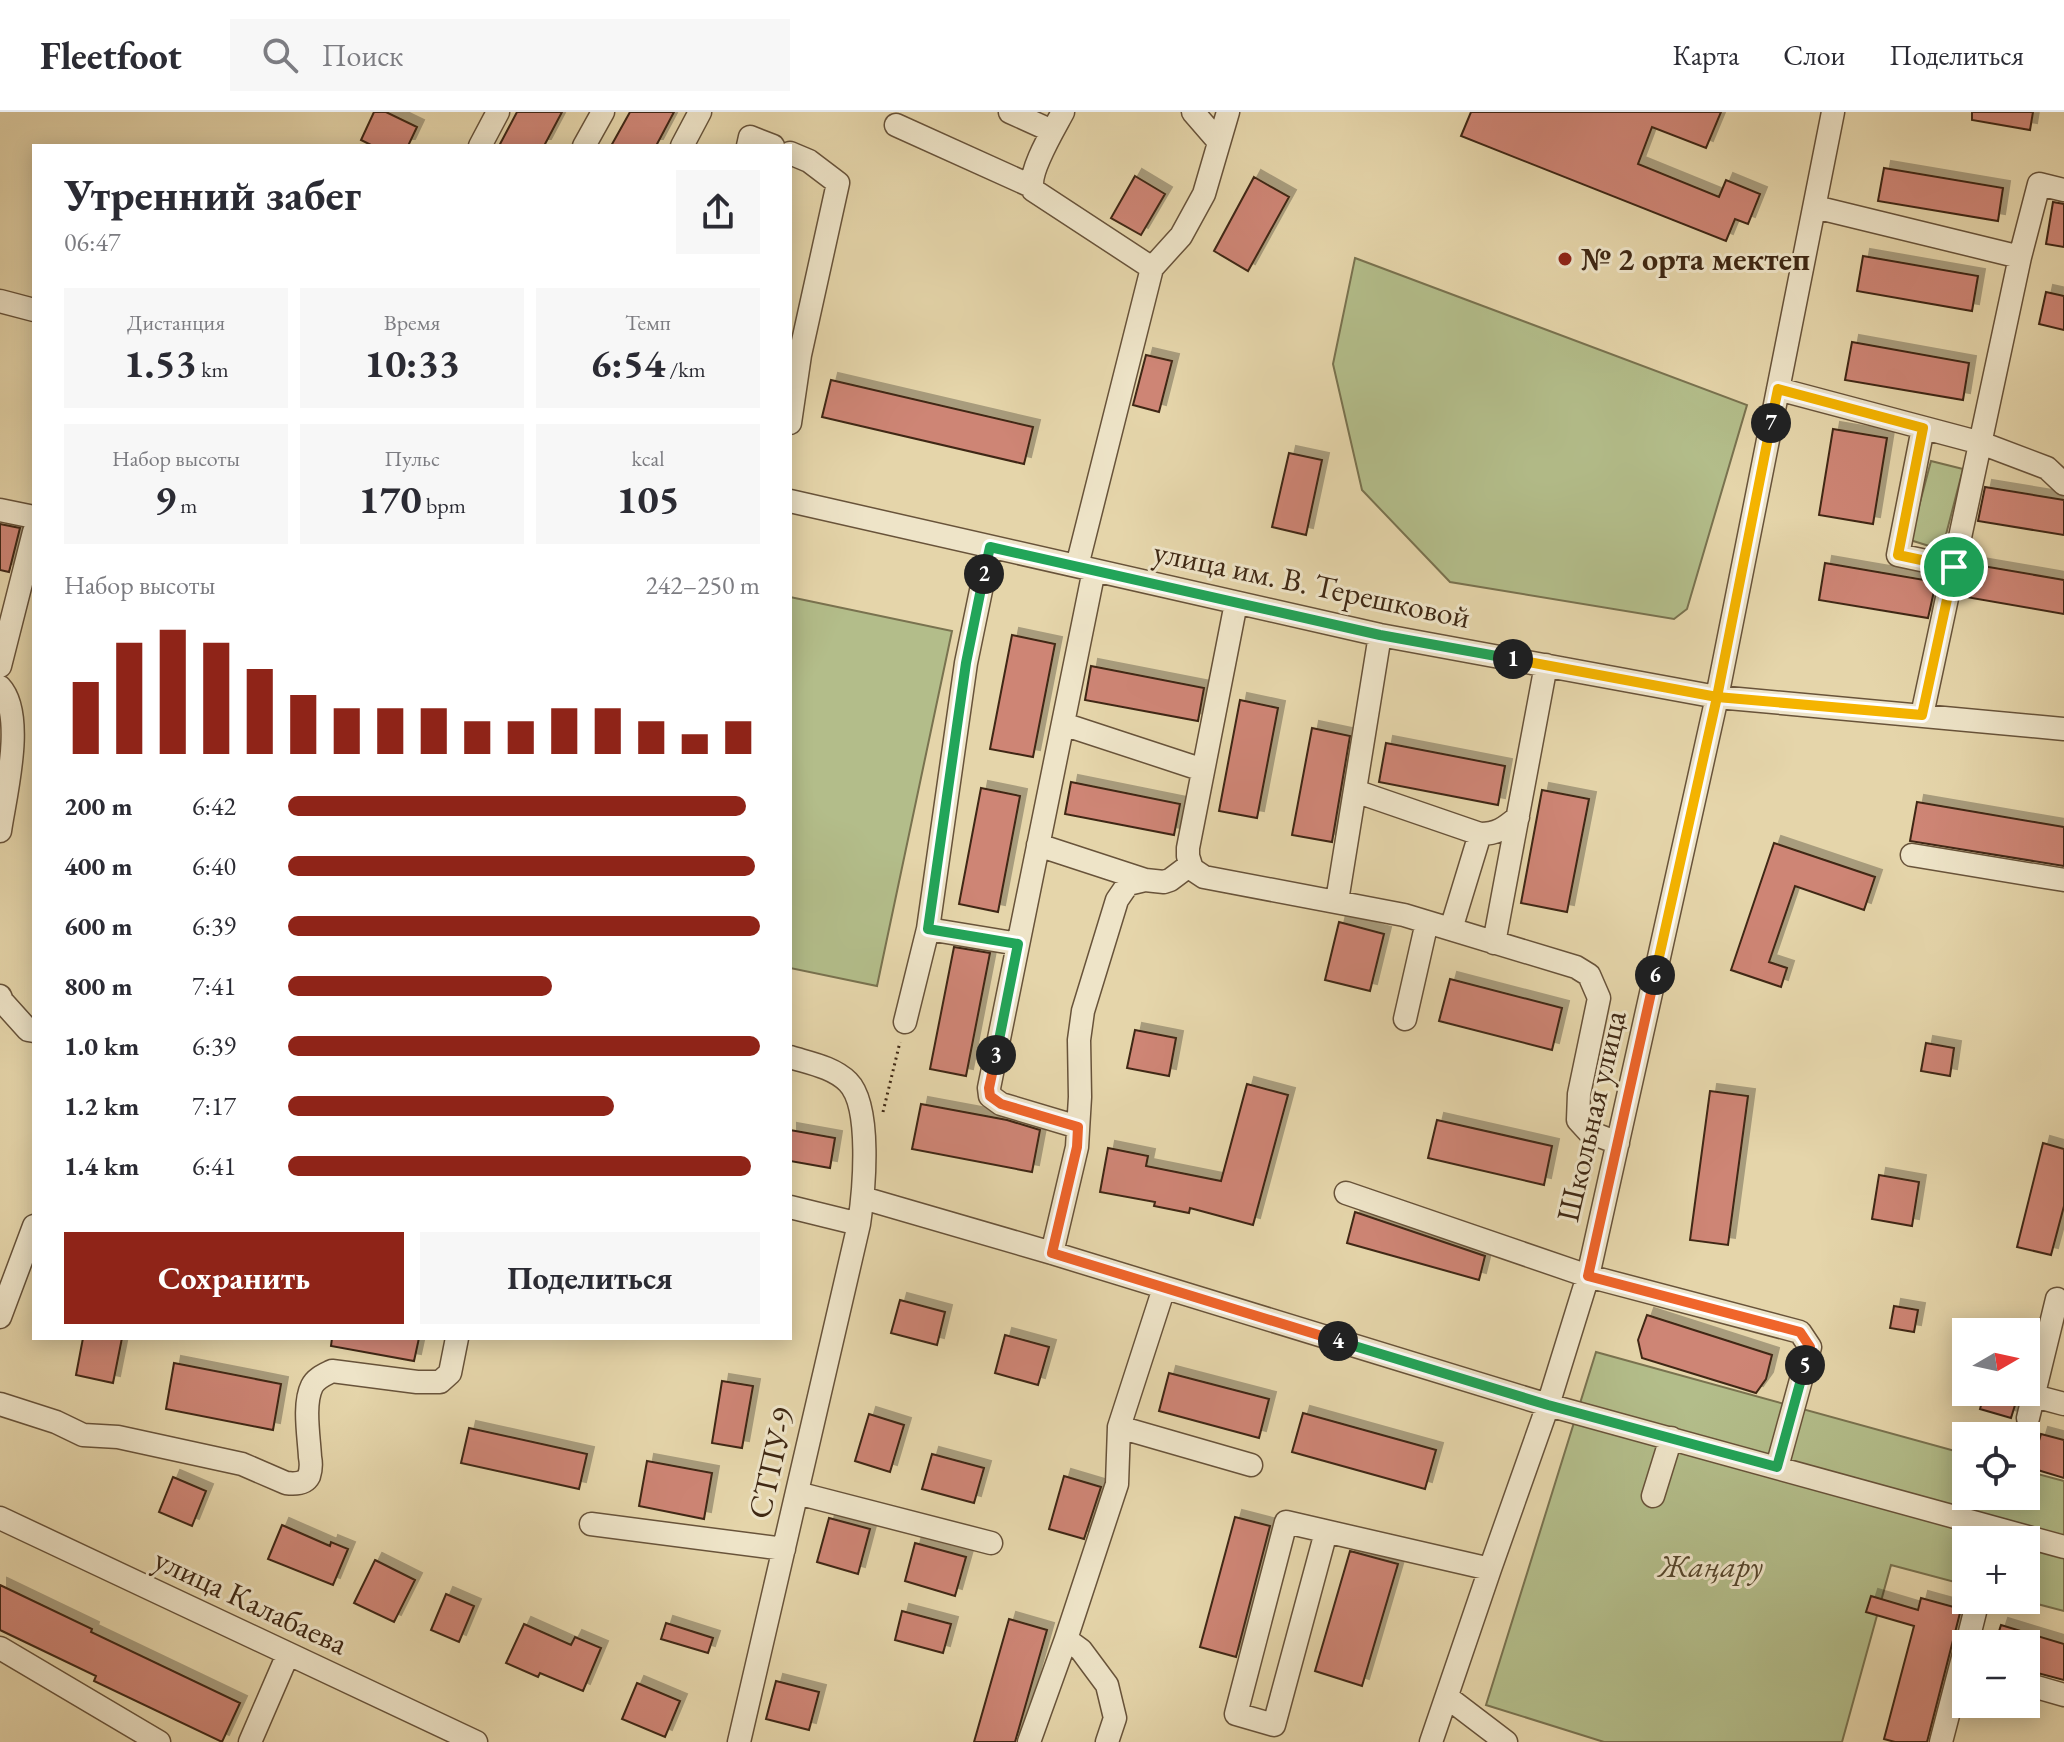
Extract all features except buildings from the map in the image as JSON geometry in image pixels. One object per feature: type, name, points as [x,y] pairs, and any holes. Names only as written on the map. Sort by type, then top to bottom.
[{"type":"street","points":[[481,144],[498,112]]},
{"type":"street","points":[[585,144],[603,112]]},
{"type":"street","points":[[683,144],[700,112]]},
{"type":"street","points":[[1010,112],[1058,122],[1033,174],[1031,186]]},
{"type":"street","points":[[1193,112],[1219,142]]},
{"type":"street","points":[[1078,1127],[1001,1104],[990,1096],[989,1088],[1063,724],[1085,568],[1152,268],[1181,236],[1204,194],[1228,112]]},
{"type":"street","name":"Школьная улица","points":[[1431,1742],[1548,1405],[1588,1276],[1717,697],[1833,112]]},
{"type":"street","points":[[896,125],[1031,186],[1152,268]]},
{"type":"street","points":[[792,154],[809,161],[838,183],[794,379],[792,401]]},
{"type":"street","points":[[1922,715],[2020,257],[2039,184],[2064,190]]},
{"type":"street","points":[[1815,207],[2020,257]]},
{"type":"street","points":[[0,301],[32,309]]},
{"type":"street","points":[[1778,389],[1981,443],[2047,468],[2064,484]]},
{"type":"street","points":[[1923,428],[1898,555],[1954,567]]},
{"type":"street","name":"улица им. В. Терешковой","points":[[792,501],[1380,635],[1717,697],[2064,729]]},
{"type":"street","points":[[0,510],[32,517]]},
{"type":"street","points":[[0,666],[32,540]]},
{"type":"street","points":[[905,1022],[928,929],[966,663],[990,547]]},
{"type":"street","points":[[1236,603],[1188,848],[1190,865],[1204,877],[1404,915],[1576,967],[1589,975],[1599,998],[1579,1094],[1578,1120],[1589,1132],[1618,1143]]},
{"type":"street","points":[[1337,901],[1380,635]]},
{"type":"street","points":[[1494,943],[1546,665]]},
{"type":"street","points":[[0,687],[9,702],[14,736],[0,831]]},
{"type":"street","points":[[1063,724],[1203,770]]},
{"type":"street","points":[[1355,791],[1480,834],[1499,831],[1518,817]]},
{"type":"street","points":[[1451,929],[1480,834]]},
{"type":"street","points":[[1038,845],[1145,880],[1164,882],[1190,865]]},
{"type":"street","points":[[1912,855],[2064,880]]},
{"type":"street","points":[[1052,1253],[1077,1147],[1079,1040],[1083,1011],[1117,900],[1128,884],[1145,880]]},
{"type":"street","points":[[1405,1019],[1427,922]]},
{"type":"street","points":[[928,929],[1018,944]]},
{"type":"street","points":[[0,996],[28,1030],[32,1031]]},
{"type":"street","name":"СТПУ-9","points":[[739,1742],[863,1198],[862,1113],[856,1093],[847,1081],[828,1069],[792,1058]]},
{"type":"street","points":[[1346,1193],[1588,1276],[1800,1332],[1810,1347],[1777,1467]]},
{"type":"street","points":[[863,1198],[1548,1405],[1777,1467],[1970,1526]]},
{"type":"street","points":[[792,1207],[859,1224]]},
{"type":"street","points":[[0,1317],[32,1231]]},
{"type":"street","points":[[1029,1742],[1117,1484],[1119,1427],[1164,1288]]},
{"type":"street","points":[[2040,1371],[2057,1299]]},
{"type":"street","points":[[0,1404],[56,1422],[83,1435],[118,1437],[242,1464],[293,1484],[309,1476],[308,1403],[312,1386],[321,1376],[332,1371],[440,1382],[450,1373],[457,1340]]},
{"type":"street","points":[[2040,1398],[2064,1404]]},
{"type":"street","points":[[2028,1418],[2031,1406]]},
{"type":"street","points":[[1119,1427],[1251,1465]]},
{"type":"street","points":[[1653,1496],[1671,1438]]},
{"type":"street","points":[[797,1493],[991,1543]]},
{"type":"street","name":"улица Калабаева","points":[[0,1518],[288,1654],[435,1734],[476,1742]]},
{"type":"street","points":[[1326,1532],[1274,1725],[1236,1714],[1286,1522],[1490,1569]]},
{"type":"street","points":[[591,1524],[784,1549]]},
{"type":"street","points":[[2040,1542],[2064,1547]]},
{"type":"street","points":[[1066,1639],[1081,1650],[1107,1685],[1115,1718],[1107,1742]]},
{"type":"street","points":[[0,1648],[159,1742]]},
{"type":"street","points":[[250,1742],[288,1654]]},
{"type":"street","points":[[2040,1688],[2064,1695]]},
{"type":"street","points":[[1447,1697],[1506,1742]]},
{"type":"street","points":[[1941,1742],[1952,1703]]},
{"type":"path","points":[[881,1121],[905,1022]]},
{"type":"green space","points":[[1355,258],[1747,405],[1687,609],[1674,619],[1450,582],[1362,490],[1333,364]]},
{"type":"green space","points":[[1931,461],[1963,469],[1942,550],[1910,540]]},
{"type":"green space","points":[[792,597],[952,631],[877,986],[792,968]]},
{"type":"green space","name":"Жаңару","points":[[1596,1352],[1952,1450],[1952,1510],[2040,1510],[2040,1475],[2064,1481],[2064,1611],[2040,1605],[2040,1526],[1952,1526],[1952,1581],[1891,1565],[1842,1742],[1604,1742],[1486,1705]]},
{"type":"place","name":"№ 2 орта мектеп","points":[[1565,259]]},
{"type":"route","points":[[1954,567],[1898,555],[1923,428],[1778,389],[1717,697],[1588,1276],[1800,1332],[1810,1347],[1777,1467],[1548,1405],[1052,1253],[1077,1147],[1078,1127],[994,1101],[989,1088],[1018,944],[928,929],[966,663],[990,547],[1380,635],[1717,697],[1922,715],[1954,567]]}]
